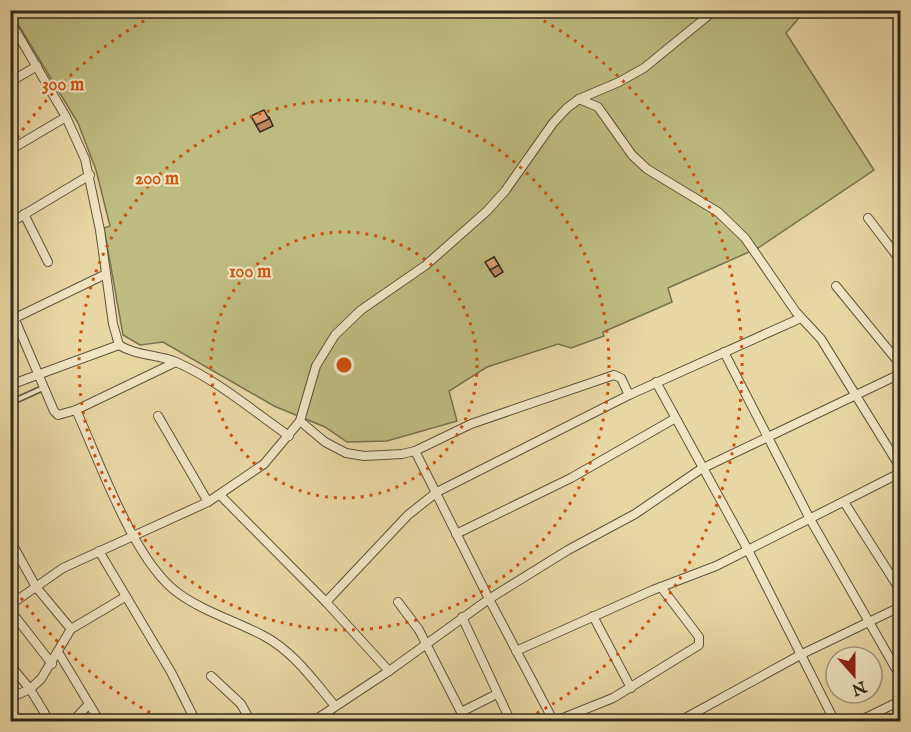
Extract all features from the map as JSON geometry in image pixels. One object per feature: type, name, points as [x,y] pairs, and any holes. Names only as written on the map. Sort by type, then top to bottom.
[{"type":"street","points":[[10,605],[63,568],[208,502],[264,464],[300,421],[316,366],[335,335],[362,310],[426,265],[487,211],[505,191],[553,123],[579,99],[619,82],[644,68],[715,10]]},
{"type":"street","points":[[10,21],[66,117],[82,151],[90,175],[113,324],[119,345],[128,351],[176,362],[202,376],[289,436]]},
{"type":"street","points":[[10,81],[37,66]]},
{"type":"street","points":[[579,99],[598,107],[632,155],[647,169],[699,199],[733,225],[801,318],[821,339],[900,467]]},
{"type":"street","points":[[10,150],[66,117]]},
{"type":"street","points":[[10,223],[90,175]]},
{"type":"street","points":[[24,214],[48,262]]},
{"type":"street","points":[[868,218],[900,261]]},
{"type":"street","points":[[15,318],[106,274]]},
{"type":"street","points":[[836,286],[900,364]]},
{"type":"street","points":[[10,308],[56,414],[62,416],[176,362]]},
{"type":"street","points":[[326,602],[408,515],[437,492],[656,382],[801,318]]},
{"type":"street","points":[[10,385],[119,345]]},
{"type":"street","points":[[724,352],[810,519],[900,676]]},
{"type":"street","points":[[312,722],[389,671],[426,642],[489,599],[568,550],[635,514],[701,469],[900,374]]},
{"type":"street","points":[[300,421],[325,442],[346,453],[384,456],[416,451],[471,424],[614,375],[621,378],[629,395]]},
{"type":"street","points":[[656,382],[701,469],[748,550],[835,722]]},
{"type":"street","points":[[76,410],[134,536],[153,566],[177,592],[275,643],[303,667],[335,706]]},
{"type":"street","points":[[158,416],[208,502]]},
{"type":"street","points":[[456,534],[571,478],[674,419]]},
{"type":"street","points":[[416,451],[456,534],[553,721],[631,688],[700,643],[699,637],[661,587]]},
{"type":"street","points":[[516,651],[748,550],[900,473]]},
{"type":"street","points":[[220,495],[326,602],[389,671]]},
{"type":"street","points":[[844,502],[900,590]]},
{"type":"street","points":[[12,546],[36,587],[71,629]]},
{"type":"street","points":[[99,552],[171,672],[196,722]]},
{"type":"street","points":[[10,698],[30,689],[52,664],[71,629],[125,597]]},
{"type":"street","points":[[398,602],[426,642],[461,712],[497,694]]},
{"type":"street","points":[[678,722],[802,654],[900,607]]},
{"type":"street","points":[[10,610],[52,664]]},
{"type":"street","points":[[593,616],[631,688]]},
{"type":"street","points":[[462,617],[511,722]]},
{"type":"street","points":[[58,652],[100,722]]},
{"type":"street","points":[[10,665],[30,689],[50,722]]},
{"type":"street","points":[[211,676],[241,704],[251,722]]},
{"type":"street","points":[[857,722],[900,701]]},
{"type":"street","points":[[72,722],[89,704]]},
{"type":"lane","points":[[10,403],[44,387]]},
{"type":"shaded area","points":[[10,11],[805,11],[786,33],[874,170],[758,248],[668,288],[672,302],[603,332],[604,336],[571,348],[558,344],[487,367],[449,391],[457,421],[387,441],[347,442],[325,427],[274,406],[163,342],[140,345],[123,335],[104,228],[110,226],[96,170],[78,123]]},
{"type":"building","points":[[264,110],[269,119],[256,125],[251,116]]},
{"type":"building","points":[[494,257],[499,265],[490,270],[485,262]]}]
